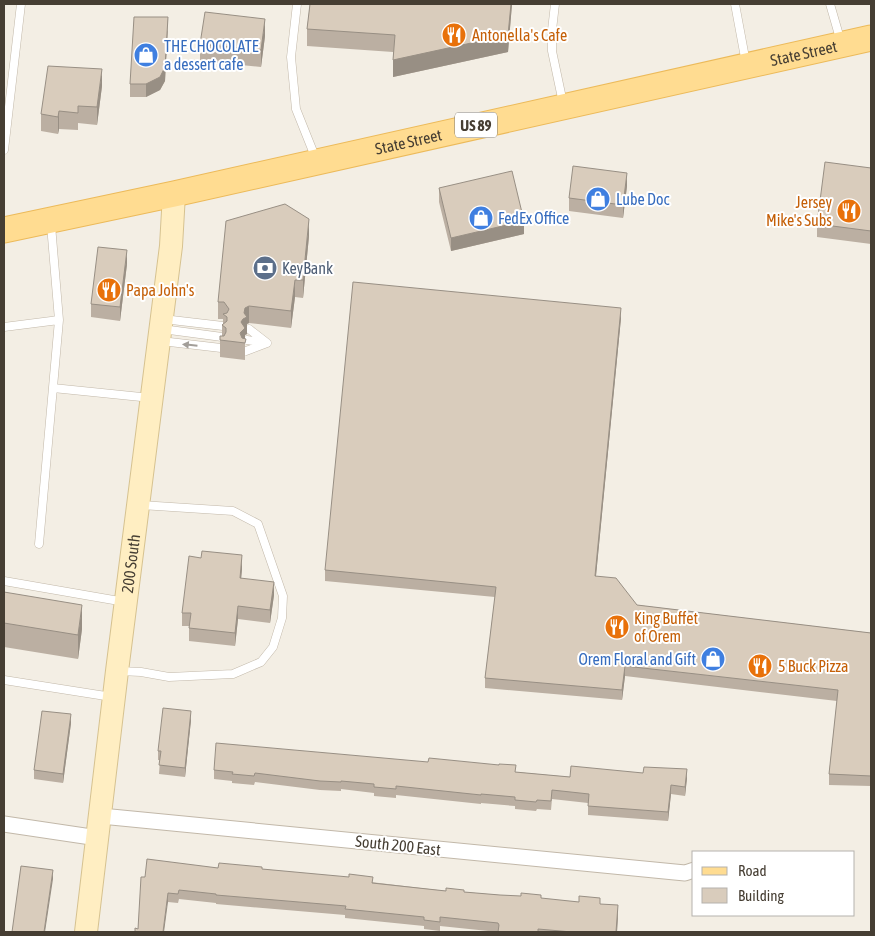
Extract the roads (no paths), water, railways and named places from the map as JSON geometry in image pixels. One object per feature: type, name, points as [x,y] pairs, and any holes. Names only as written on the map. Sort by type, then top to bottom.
[{"type":"main road","name":"State Street","points":[[4,230],[174,194],[871,38]]},
{"type":"street","name":"200 South","points":[[86,932],[117,671],[161,330],[171,246],[174,194]]},
{"type":"street","name":"South 200 East","points":[[101,816],[685,873],[692,871]]},
{"type":"street","points":[[4,824],[98,838]]},
{"type":"lane","points":[[4,150],[21,4]]},
{"type":"lane","points":[[297,4],[291,57],[296,109],[317,161]]},
{"type":"lane","points":[[555,4],[552,52],[563,106]]},
{"type":"lane","points":[[735,4],[746,65]]},
{"type":"lane","points":[[830,4],[842,44]]},
{"type":"lane","points":[[39,544],[59,320],[51,220]]},
{"type":"lane","points":[[4,326],[59,320]]},
{"type":"lane","points":[[161,330],[223,326]]},
{"type":"lane","points":[[161,330],[222,337]]},
{"type":"lane","points":[[161,330],[221,348]]},
{"type":"lane","points":[[249,330],[267,343]]},
{"type":"lane","points":[[247,340],[267,343]]},
{"type":"lane","points":[[246,351],[267,343]]},
{"type":"lane","points":[[53,388],[152,399]]},
{"type":"lane","points":[[117,671],[169,676],[234,674],[261,662],[273,647],[282,618],[283,596],[258,524],[233,511],[139,505]]},
{"type":"lane","points":[[4,581],[126,602]]},
{"type":"lane","points":[[4,680],[114,697]]},
{"type":"place","name":"Antonella's Cafe","points":[[454,35]]},
{"type":"place","name":"THE CHOCOLATE a dessert cafe","points":[[146,55]]},
{"type":"place","name":"Lube Doc","points":[[598,199]]},
{"type":"place","name":"Jersey Mike's Subs","points":[[849,211]]},
{"type":"place","name":"FedEx Office","points":[[481,218]]},
{"type":"place","name":"KeyBank","points":[[265,268]]},
{"type":"place","name":"Papa John's","points":[[109,290]]},
{"type":"place","name":"King Buffet of Orem","points":[[617,627]]},
{"type":"place","name":"Orem Floral and Gift","points":[[713,659]]},
{"type":"place","name":"5 Buck Pizza","points":[[760,666]]}]
